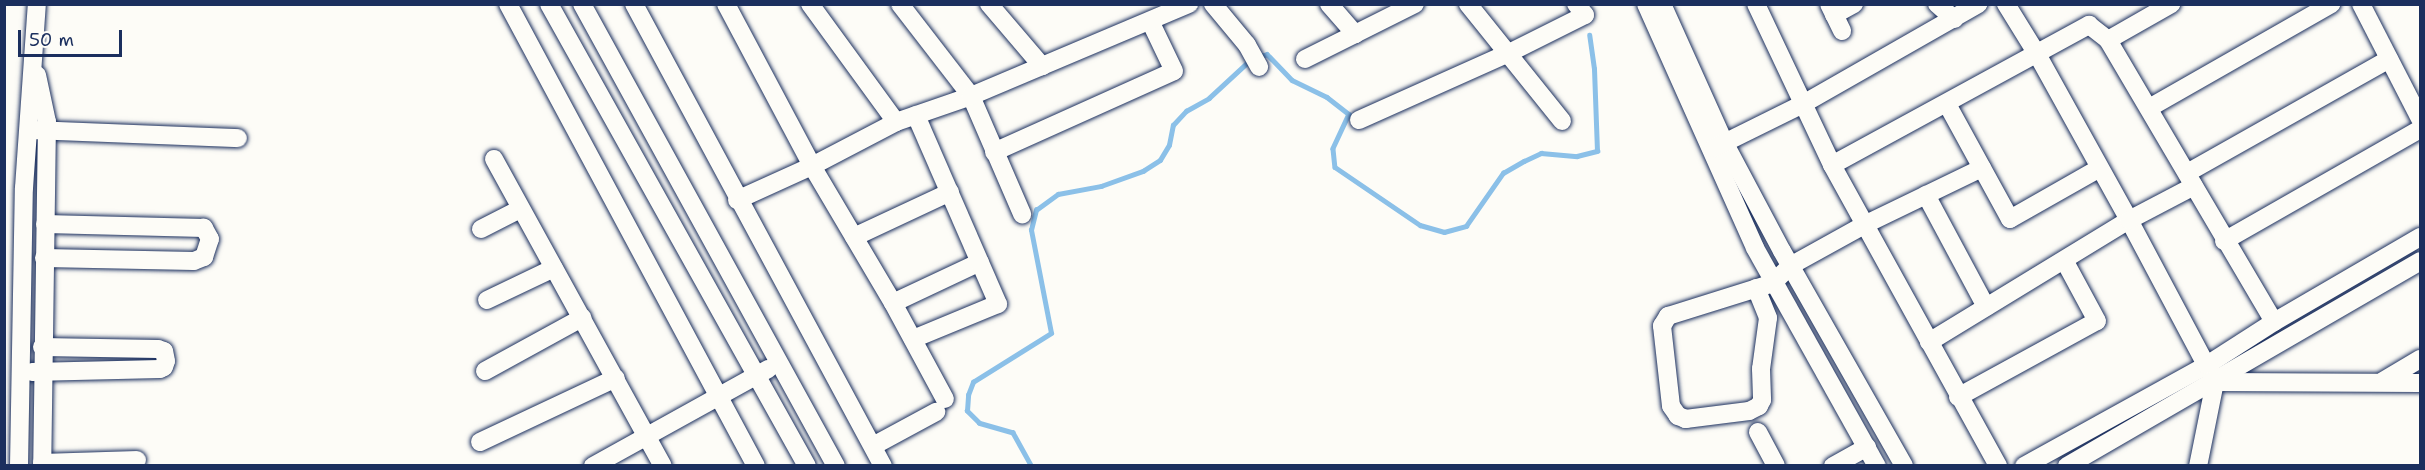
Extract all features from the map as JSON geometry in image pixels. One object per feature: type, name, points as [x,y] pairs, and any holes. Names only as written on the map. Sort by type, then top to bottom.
[{"type":"street","points":[[19,465],[12,435],[15,383],[13,316],[36,130],[47,122],[34,58],[37,4]]},
{"type":"street","points":[[508,4],[720,394],[756,465]]},
{"type":"street","points":[[549,4],[807,465]]},
{"type":"street","points":[[582,4],[836,465]]},
{"type":"street","points":[[634,4],[737,200],[884,465]]},
{"type":"street","points":[[810,4],[896,122]]},
{"type":"street","points":[[900,4],[970,96],[1022,214]]},
{"type":"street","points":[[989,4],[1042,66]]},
{"type":"street","points":[[737,200],[812,166],[896,122],[970,96],[1188,4]]},
{"type":"street","points":[[1213,4],[1247,45],[1259,67]]},
{"type":"street","points":[[1329,4],[1355,34]]},
{"type":"street","points":[[1305,58],[1415,4]]},
{"type":"street","points":[[1468,4],[1562,121]]},
{"type":"street","points":[[1359,120],[1509,53],[1585,15],[1576,4]]},
{"type":"street","points":[[1756,4],[1832,165],[1958,397],[1998,465]]},
{"type":"street","points":[[1835,17],[1854,4]]},
{"type":"street","points":[[1937,4],[1954,20]]},
{"type":"street","points":[[1717,146],[1803,104],[1954,20],[1978,4]]},
{"type":"street","points":[[2006,4],[2037,54],[2098,169],[2129,220],[2215,382],[2198,465]]},
{"type":"street","points":[[2108,40],[2171,4]]},
{"type":"street","points":[[2149,108],[2331,4]]},
{"type":"street","points":[[2361,4],[2421,119]]},
{"type":"street","points":[[733,6],[812,166],[913,339],[941,405],[873,446]]},
{"type":"street","points":[[1652,6],[1717,146],[1764,285],[1768,318],[1761,369],[1762,400],[1759,406],[1749,411],[1686,419],[1678,416],[1671,406],[1663,320],[1668,316],[1764,285],[1790,266],[1864,225],[1982,168]]},
{"type":"street","points":[[994,152],[1174,71],[1150,21]]},
{"type":"street","points":[[1832,165],[2089,25],[2108,40],[2224,241],[2274,322]]},
{"type":"street","points":[[1929,342],[2389,59]]},
{"type":"street","points":[[602,101],[629,86]]},
{"type":"street","points":[[1947,104],[2010,219],[2098,169]]},
{"type":"street","points":[[913,339],[998,304],[916,115]]},
{"type":"street","points":[[2224,241],[2421,129]]},
{"type":"street","points":[[36,130],[238,138]]},
{"type":"street","points":[[36,130],[45,224],[42,464],[137,460]]},
{"type":"street","points":[[1717,146],[1790,266],[1904,465]]},
{"type":"street","points":[[494,159],[663,465]]},
{"type":"street","points":[[854,237],[950,192]]},
{"type":"street","points":[[1926,195],[1986,307]]},
{"type":"street","points":[[481,229],[520,209]]},
{"type":"street","points":[[44,258],[194,261],[204,258],[210,239],[204,228],[45,224]]},
{"type":"street","points":[[2024,465],[2206,365],[2274,322],[2421,237]]},
{"type":"street","points":[[1958,397],[2097,321],[2064,260]]},
{"type":"street","points":[[2067,465],[2215,382],[2421,261]]},
{"type":"street","points":[[893,303],[980,262]]},
{"type":"street","points":[[487,300],[554,268]]},
{"type":"street","points":[[1764,285],[1878,465]]},
{"type":"street","points":[[13,316],[43,316]]},
{"type":"street","points":[[485,371],[582,318]]},
{"type":"street","points":[[15,383],[43,371],[160,369],[164,367],[166,361],[164,351],[158,349],[42,347]]},
{"type":"street","points":[[2382,381],[2421,359]]},
{"type":"street","points":[[593,465],[757,373],[781,364]]},
{"type":"street","points":[[480,442],[616,378]]},
{"type":"street","points":[[2215,382],[2421,382]]},
{"type":"street","points":[[1758,432],[1776,465]]},
{"type":"street","points":[[12,435],[42,435]]},
{"type":"street","points":[[1833,465],[1867,447]]},
{"type":"waterway","points":[[1258,57],[1267,54],[1292,80],[1327,97],[1349,114],[1333,149],[1335,167],[1420,225],[1444,232],[1466,226],[1503,173],[1524,161],[1541,153],[1577,156],[1597,151],[1594,69],[1589,35]]},
{"type":"waterway","points":[[1031,466],[1013,433],[979,423],[967,411],[968,395],[973,382],[1051,333],[1031,230],[1036,210],[1058,194],[1101,186],[1143,171],[1160,160],[1169,145],[1173,125],[1186,111],[1209,98],[1250,60]]}]
